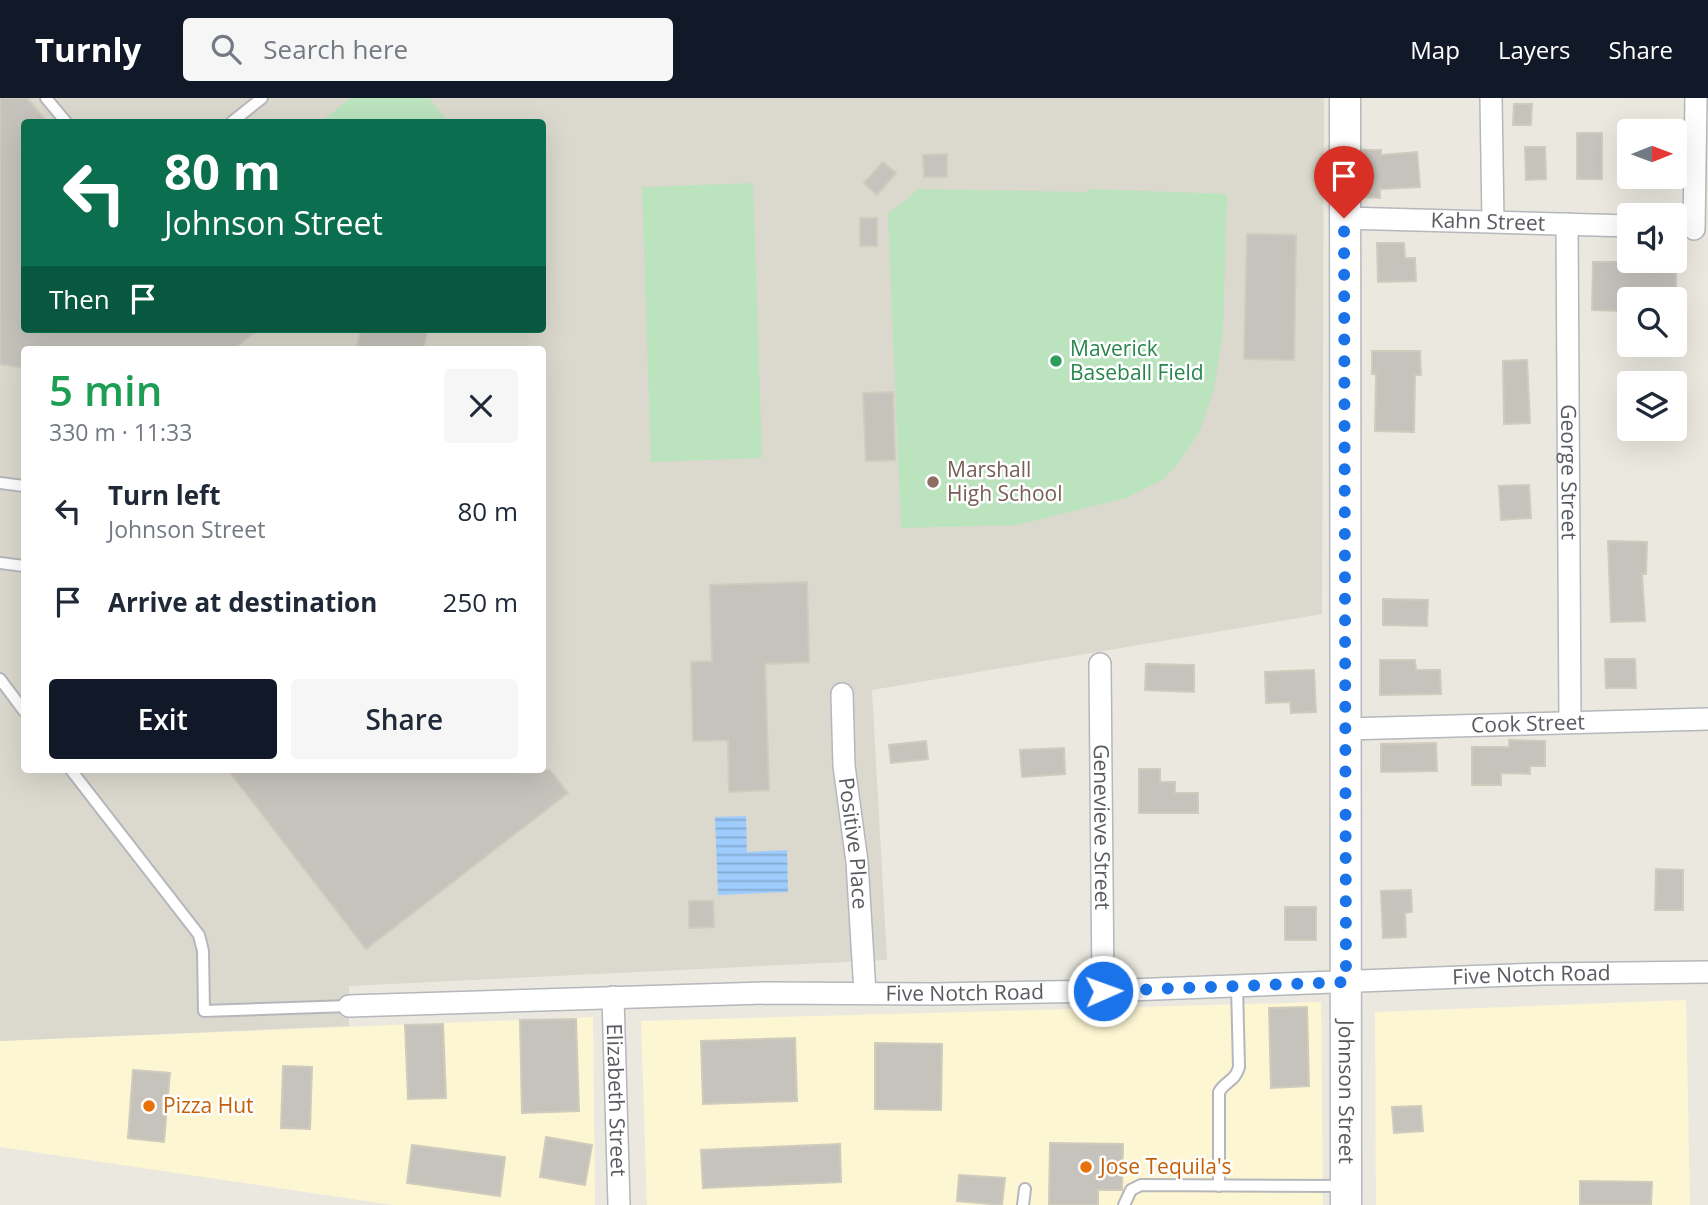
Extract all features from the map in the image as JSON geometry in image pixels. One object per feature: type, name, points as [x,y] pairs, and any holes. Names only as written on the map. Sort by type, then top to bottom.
[{"type":"street","name":"Johnson Street","points":[[1345,98],[1346,1195]]},
{"type":"street","points":[[1491,98],[1493,221]]},
{"type":"street","points":[[1692,229],[1696,98]]},
{"type":"street","name":"Kahn Street","points":[[1344,218],[1617,226]]},
{"type":"street","name":"George Street","points":[[1567,224],[1570,722]]},
{"type":"street","name":"Genevieve Street","points":[[1100,664],[1103,991]]},
{"type":"street","name":"Positive Place","points":[[842,694],[844,766],[857,862],[865,993]]},
{"type":"street","name":"Cook Street","points":[[1346,729],[1708,719]]},
{"type":"street","name":"Five Notch Road","points":[[349,1006],[613,997],[1103,991],[1540,974],[1708,972]]},
{"type":"street","name":"Elizabeth Street","points":[[613,997],[619,1205]]},
{"type":"lane","points":[[46,98],[64,119]]},
{"type":"lane","points":[[236,119],[262,98]]},
{"type":"lane","points":[[0,483],[21,486]]},
{"type":"lane","points":[[0,563],[21,566]]},
{"type":"lane","points":[[0,679],[21,707]]},
{"type":"lane","points":[[73,773],[199,935],[203,951],[204,1011],[349,1006]]},
{"type":"lane","points":[[1219,1186],[1219,1092],[1223,1085],[1236,1076],[1239,1066],[1237,986]]},
{"type":"lane","points":[[1124,1205],[1131,1190],[1141,1185],[1219,1186],[1346,1195]]},
{"type":"lane","points":[[1023,1205],[1025,1189]]},
{"type":"shaded area","name":"Marshall High School","points":[[0,98],[1324,98],[1322,614],[872,690],[887,960],[349,986],[349,1026],[0,1041]]},
{"type":"shaded area","points":[[1686,1000],[1690,1205],[1376,1205],[1375,1012]]},
{"type":"shaded area","points":[[1321,1002],[1323,1205],[647,1205],[641,1021]]},
{"type":"shaded area","points":[[593,1017],[595,1205],[393,1205],[0,1147],[0,1041]]},
{"type":"green space","points":[[351,98],[429,98],[446,119],[324,119]]},
{"type":"green space","points":[[753,183],[762,458],[651,462],[642,187]]},
{"type":"green space","name":"Maverick Baseball Field","points":[[919,189],[1087,192],[1088,189],[1227,194],[1223,331],[1214,389],[1199,433],[1162,480],[1126,498],[1017,525],[901,528],[888,214]]},
{"type":"water","points":[[746,816],[747,852],[787,850],[788,892],[718,895],[715,817]]},
{"type":"building","points":[[0,98],[27,98],[44,119],[21,119],[21,333],[253,333],[238,346],[21,346],[21,368],[0,364]]},
{"type":"building","points":[[1514,104],[1532,104],[1531,125],[1513,125]]},
{"type":"building","points":[[1577,133],[1602,133],[1602,179],[1577,179]]},
{"type":"building","points":[[1525,147],[1545,147],[1546,179],[1526,180]]},
{"type":"building","points":[[1363,150],[1381,150],[1381,155],[1417,152],[1420,187],[1380,189],[1380,198],[1363,197]]},
{"type":"building","points":[[947,154],[947,177],[924,177],[923,155]]},
{"type":"building","points":[[883,162],[896,173],[877,195],[864,183]]},
{"type":"building","points":[[860,218],[877,218],[877,246],[860,246]]},
{"type":"building","points":[[1247,234],[1296,235],[1294,360],[1244,359]]},
{"type":"building","points":[[1377,243],[1404,243],[1405,258],[1415,258],[1416,281],[1378,282]]},
{"type":"building","points":[[1593,262],[1617,262],[1617,273],[1676,273],[1676,287],[1617,287],[1617,311],[1592,310]]},
{"type":"building","points":[[360,333],[427,333],[424,346],[357,346]]},
{"type":"building","points":[[1372,351],[1420,351],[1421,375],[1415,375],[1414,432],[1375,431],[1376,374],[1372,374]]},
{"type":"building","points":[[1527,360],[1530,423],[1504,424],[1503,361]]},
{"type":"building","points":[[893,392],[895,460],[866,461],[863,393]]},
{"type":"building","points":[[1529,485],[1531,518],[1501,520],[1499,486]]},
{"type":"building","points":[[1608,541],[1647,542],[1646,574],[1642,574],[1645,621],[1611,622]]},
{"type":"building","points":[[807,582],[809,662],[765,664],[769,790],[729,792],[728,740],[693,741],[691,662],[712,661],[710,585]]},
{"type":"building","points":[[1383,599],[1428,600],[1427,626],[1383,625]]},
{"type":"building","points":[[1605,659],[1635,659],[1636,688],[1606,688]]},
{"type":"building","points":[[1380,660],[1415,660],[1416,670],[1440,670],[1441,694],[1380,695]]},
{"type":"building","points":[[1146,664],[1194,665],[1194,692],[1145,690]]},
{"type":"building","points":[[1314,670],[1316,712],[1291,713],[1290,702],[1266,703],[1265,672]]},
{"type":"building","points":[[1509,740],[1545,741],[1545,766],[1530,766],[1530,774],[1501,773],[1501,785],[1472,785],[1472,747],[1509,747]]},
{"type":"building","points":[[926,741],[928,759],[891,763],[889,745]]},
{"type":"building","points":[[1436,743],[1437,771],[1381,772],[1381,744]]},
{"type":"building","points":[[1064,748],[1065,774],[1022,777],[1020,750]]},
{"type":"building","points":[[1139,769],[1160,769],[1160,782],[1175,782],[1175,793],[1198,793],[1198,813],[1139,813]]},
{"type":"building","points":[[546,770],[550,770],[568,793],[366,949],[230,773],[546,773]]},
{"type":"building","points":[[1656,869],[1683,870],[1683,910],[1655,910]]},
{"type":"building","points":[[1411,890],[1412,912],[1405,913],[1406,937],[1383,938],[1381,891]]},
{"type":"building","points":[[689,901],[713,901],[714,927],[689,928]]},
{"type":"building","points":[[1285,907],[1316,907],[1316,940],[1285,940]]},
{"type":"building","points":[[1307,1007],[1309,1086],[1271,1088],[1269,1008]]},
{"type":"building","points":[[576,1019],[579,1111],[522,1113],[520,1020]]},
{"type":"building","points":[[443,1024],[446,1098],[408,1099],[405,1025]]},
{"type":"building","points":[[795,1038],[797,1101],[703,1104],[701,1041]]},
{"type":"building","points":[[875,1043],[942,1044],[941,1110],[875,1109]]},
{"type":"building","points":[[283,1066],[312,1067],[310,1129],[281,1128]]},
{"type":"building","name":"Pizza Hut","points":[[133,1070],[170,1073],[164,1142],[128,1138]]},
{"type":"building","points":[[1421,1106],[1423,1131],[1394,1133],[1392,1107]]},
{"type":"building","points":[[546,1137],[592,1145],[585,1185],[540,1177]]},
{"type":"building","name":"Jose Tequila's","points":[[1050,1143],[1123,1144],[1122,1190],[1098,1190],[1098,1205],[1049,1205]]},
{"type":"building","points":[[840,1144],[841,1182],[703,1188],[701,1150]]},
{"type":"building","points":[[412,1145],[505,1157],[500,1196],[407,1183]]},
{"type":"building","points":[[959,1175],[1005,1178],[1002,1205],[957,1201]]},
{"type":"building","points":[[1580,1181],[1652,1182],[1651,1205],[1580,1205]]},
{"type":"place","name":"Maverick Baseball Field","points":[[1056,361]]},
{"type":"place","name":"Marshall High School","points":[[933,482]]},
{"type":"place","name":"Pizza Hut","points":[[149,1106]]},
{"type":"place","name":"Jose Tequila's","points":[[1086,1167]]},
{"type":"route","points":[[1103,991],[1346,982],[1344,218]]}]
